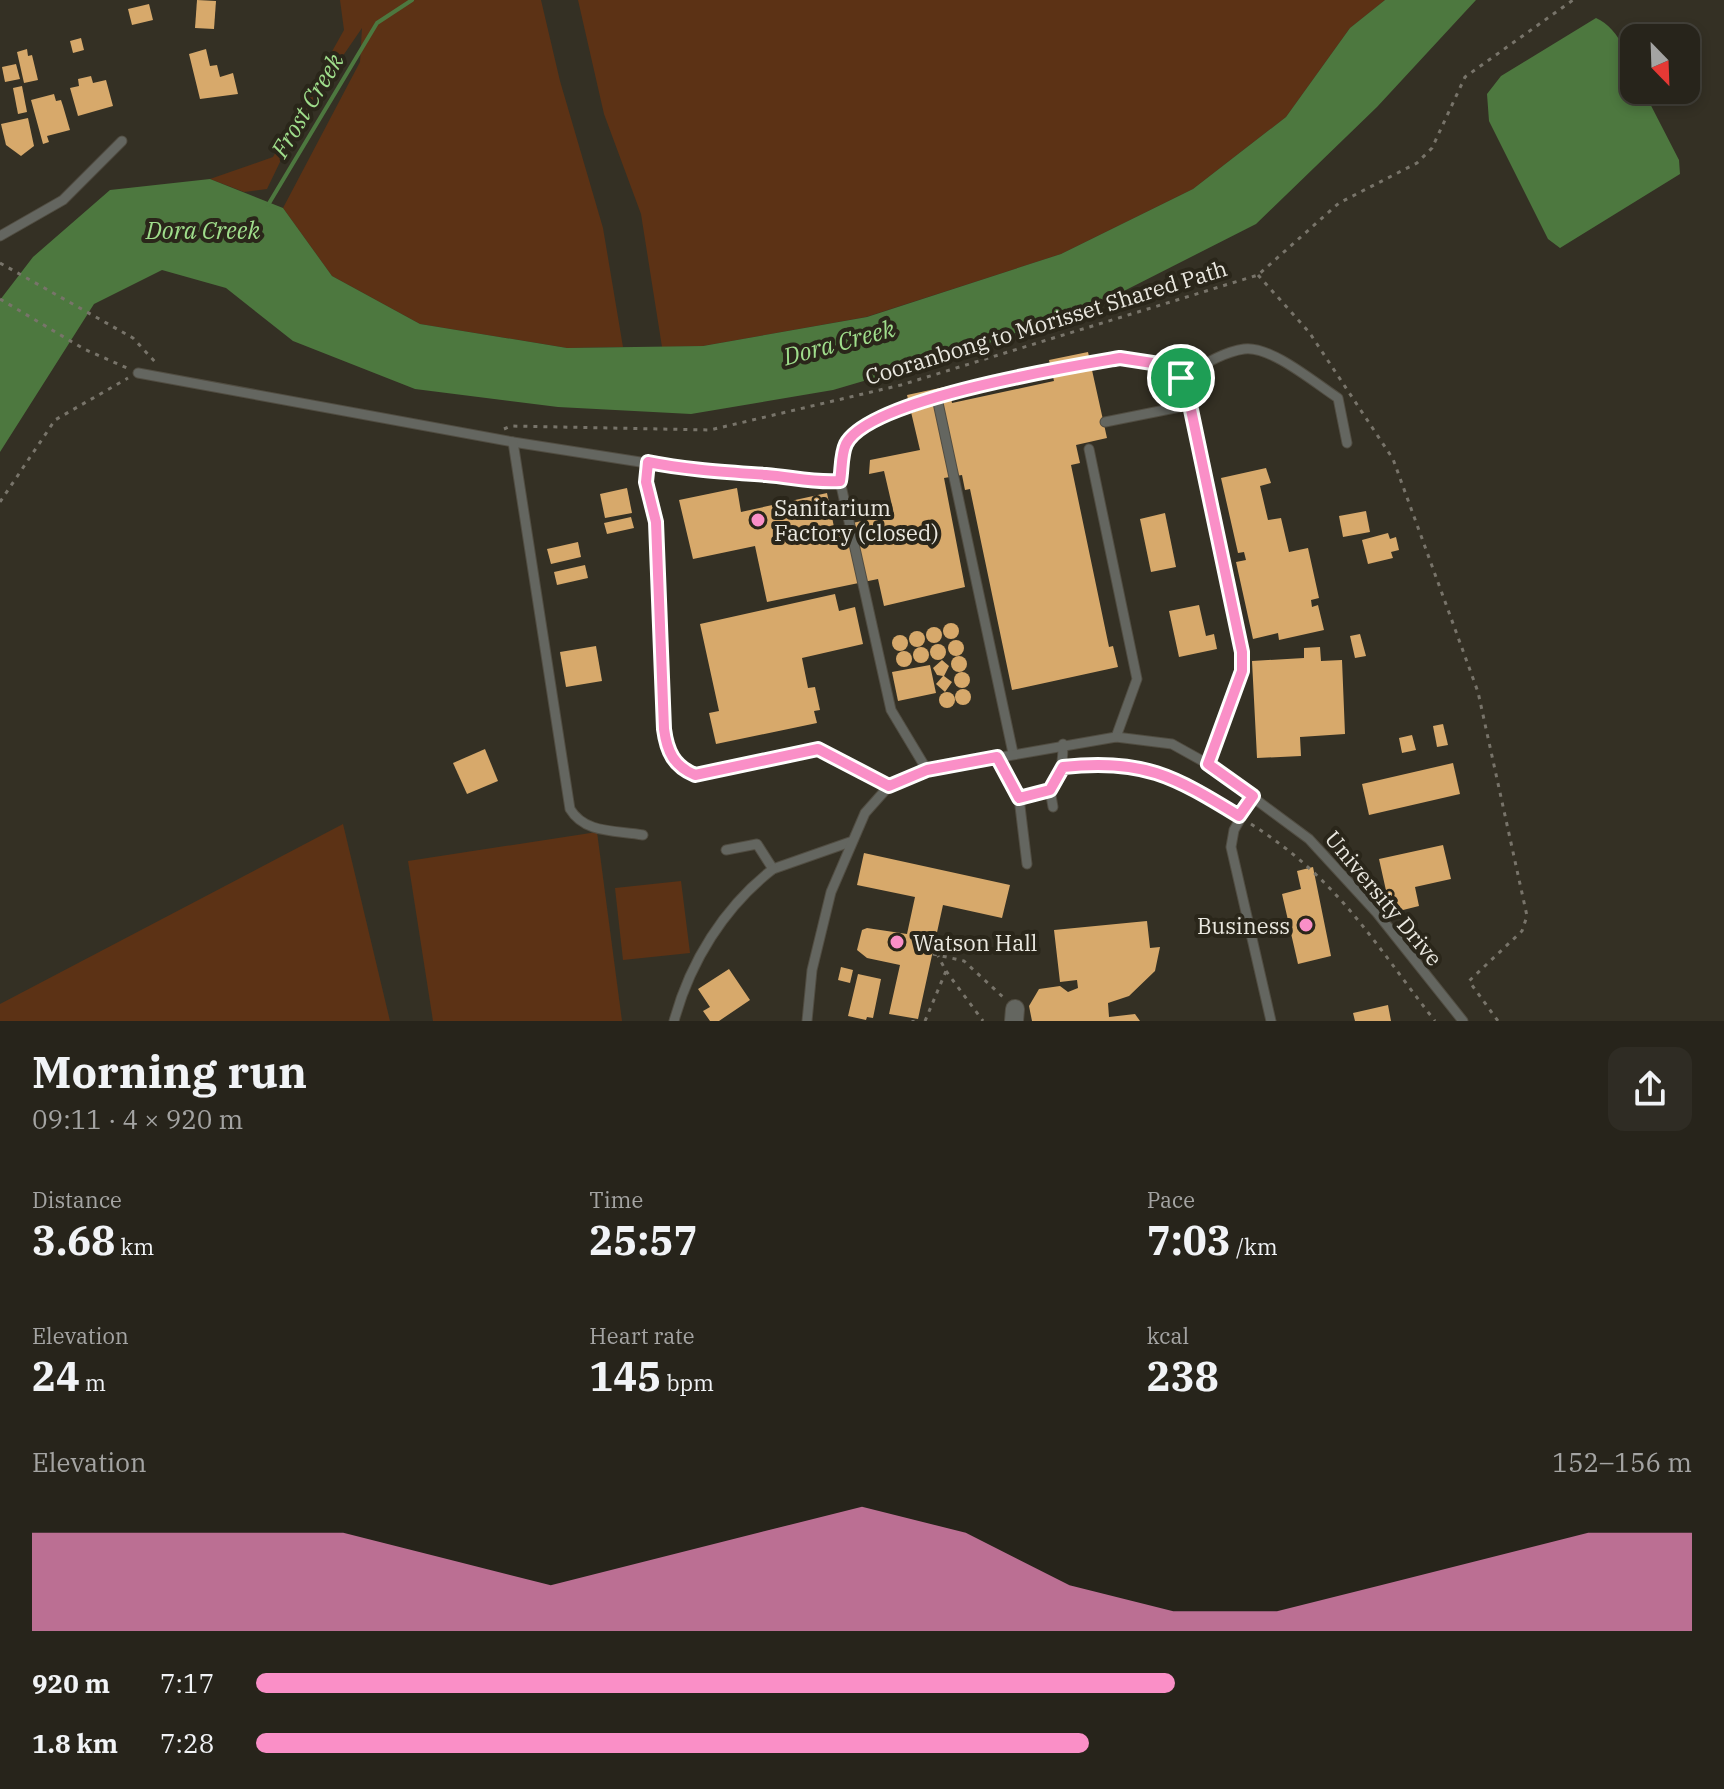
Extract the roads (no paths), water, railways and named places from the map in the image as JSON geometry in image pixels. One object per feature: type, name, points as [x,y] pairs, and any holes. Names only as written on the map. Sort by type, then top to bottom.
[{"type":"lane","points":[[0,236],[63,200],[122,141]]},
{"type":"lane","points":[[1181,378],[1231,353],[1244,349],[1264,350],[1338,398],[1347,443]]},
{"type":"lane","points":[[927,770],[891,710],[840,481],[846,444],[869,422],[993,380],[1120,358],[1172,366],[1181,378],[1190,405],[1242,652],[1242,671],[1208,764]]},
{"type":"lane","points":[[138,373],[484,437],[704,472],[769,475],[812,483],[840,481]]},
{"type":"lane","points":[[937,398],[1013,753]]},
{"type":"lane","points":[[1105,422],[1190,405]]},
{"type":"lane","points":[[513,442],[570,809],[578,823],[592,829],[643,835]]},
{"type":"lane","points":[[1089,449],[1137,679],[1116,737]]},
{"type":"lane","points":[[648,462],[646,482],[656,522],[664,729],[667,746],[678,768],[695,775],[818,749],[889,786]]},
{"type":"lane","name":"University Drive","points":[[807,1021],[812,970],[831,892],[865,813],[889,786],[927,770],[1116,737],[1172,744],[1208,764],[1309,839],[1338,868],[1463,1021]]},
{"type":"lane","points":[[1053,807],[1050,790],[1063,767],[1063,744]]},
{"type":"lane","points":[[997,757],[1019,798],[1027,864]]},
{"type":"lane","points":[[1019,798],[1050,790]]},
{"type":"lane","points":[[1253,796],[1239,816],[1231,847],[1271,1021]]},
{"type":"lane","points":[[674,1021],[682,990],[709,941],[753,884],[773,869],[850,842]]},
{"type":"lane","points":[[726,850],[757,844],[773,869]]},
{"type":"water","name":"Dora Creek","points":[[1385,0],[1476,0],[1377,107],[1256,224],[1120,293],[976,348],[833,390],[691,414],[558,407],[415,389],[293,341],[226,288],[162,270],[94,304],[0,452],[0,300],[33,257],[110,190],[210,179],[283,208],[332,276],[420,324],[567,348],[703,346],[867,317],[1061,254],[1193,189],[1286,117],[1350,28]]},
{"type":"water","points":[[1596,18],[1605,23],[1620,41],[1620,104],[1650,104],[1679,160],[1680,174],[1560,248],[1548,239],[1489,121],[1487,94],[1501,76]]},
{"type":"waterway","name":"Frost Creek","points":[[268,205],[377,23],[412,0]]},
{"type":"place","name":"Sanitarium Factory (closed)","points":[[758,520]]},
{"type":"place","name":"Business","points":[[1306,925]]},
{"type":"place","name":"Watson Hall","points":[[897,942]]}]
